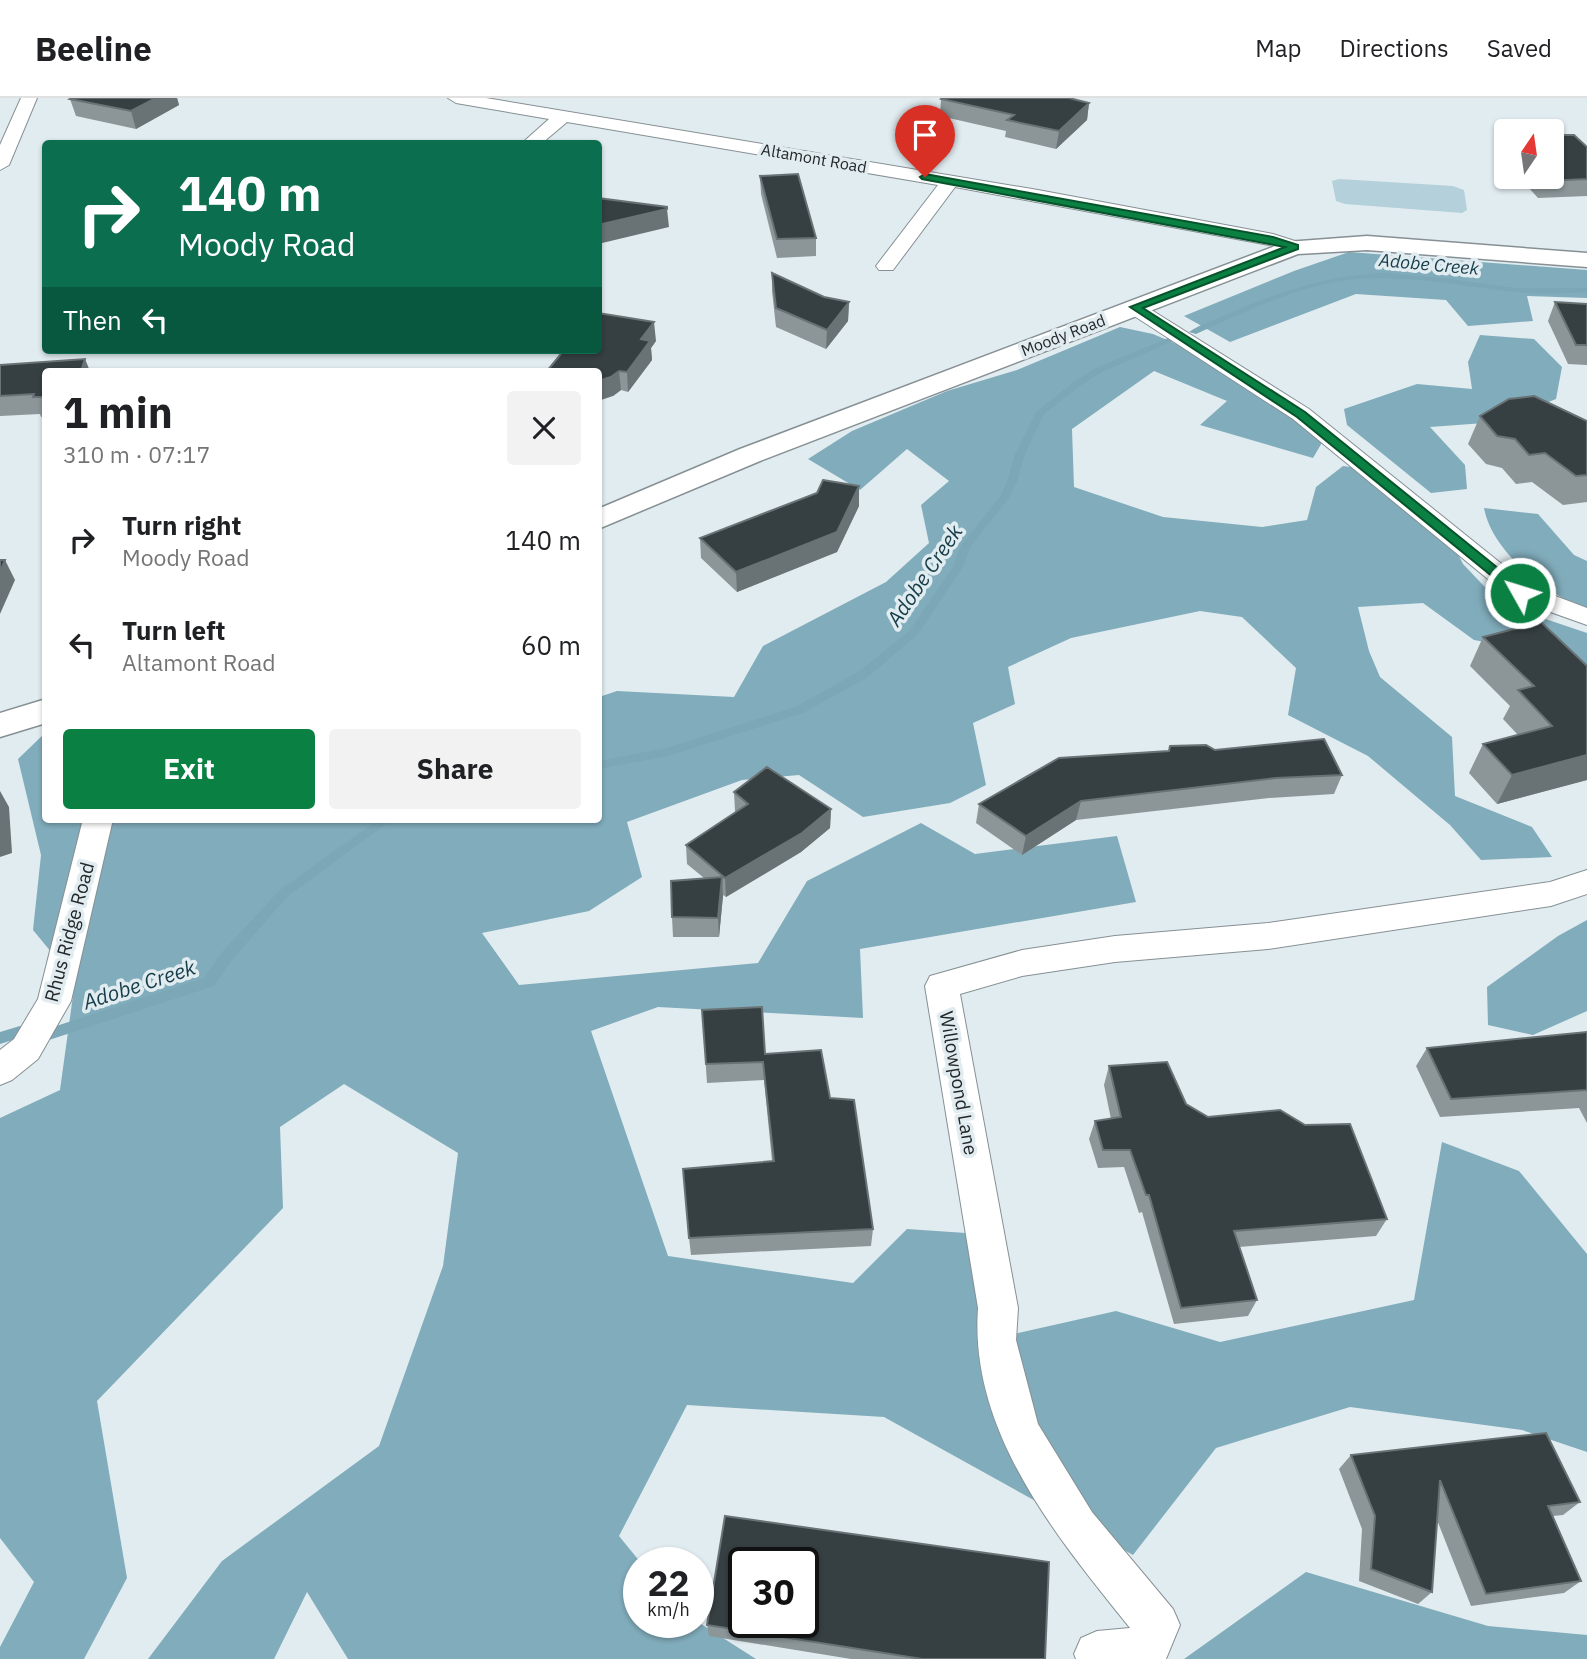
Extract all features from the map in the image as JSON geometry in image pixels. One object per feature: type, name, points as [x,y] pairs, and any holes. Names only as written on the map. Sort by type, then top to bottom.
[{"type":"street","points":[[0,166],[29,98]]},
{"type":"street","name":"Altamont Road","points":[[456,98],[950,181],[1273,240],[1294,247]]},
{"type":"street","points":[[535,140],[562,117]]},
{"type":"street","points":[[886,265],[950,181]]},
{"type":"street","name":"Moody Road","points":[[602,518],[750,455],[1294,247],[1367,243],[1587,260]]},
{"type":"street","points":[[1135,307],[1301,414],[1520,593],[1587,617]]},
{"type":"street","points":[[0,725],[42,712]]},
{"type":"street","name":"Rhus Ridge Road","points":[[0,1070],[26,1049],[54,1000],[97,823]]},
{"type":"street","name":"Willowpond Lane","points":[[1097,1654],[1147,1649],[1157,1625],[1077,1527],[1018,1432],[996,1340],[998,1308],[942,986],[1022,963],[1115,949],[1268,936],[1551,894],[1587,882]]},
{"type":"shaded area","points":[[1339,179],[1453,186],[1464,190],[1467,210],[1462,213],[1345,204],[1336,201],[1332,181]]},
{"type":"shaded area","points":[[1349,252],[1587,270],[1587,298],[1527,296],[1533,321],[1468,326],[1446,300],[1356,294],[1230,342],[1184,316],[1294,271]]},
{"type":"shaded area","points":[[1120,327],[1153,334],[1240,371],[1327,434],[1313,458],[1200,425],[1227,401],[1154,371],[1072,429],[1074,487],[1163,517],[1262,527],[1307,520],[1316,487],[1343,466],[1373,470],[1446,531],[1463,564],[1501,604],[1587,633],[1587,682],[1541,652],[1474,640],[1423,603],[1358,607],[1369,651],[1380,677],[1452,737],[1455,796],[1532,827],[1552,857],[1481,860],[1450,825],[1368,756],[1288,715],[1296,668],[1242,617],[1200,611],[1071,638],[1008,667],[1015,704],[973,723],[986,785],[950,803],[863,817],[799,775],[742,780],[627,822],[642,877],[589,911],[482,933],[519,985],[758,963],[807,881],[921,823],[975,854],[1117,836],[1136,902],[860,949],[863,1018],[658,1007],[591,1031],[668,1256],[853,1283],[907,1229],[966,1233],[1014,1334],[1116,1311],[1220,1342],[1414,1300],[1442,1142],[1519,1171],[1587,1254],[1587,1452],[1522,1430],[1350,1407],[1216,1448],[1133,1555],[884,1417],[687,1405],[619,1536],[628,1547],[623,1547],[623,1638],[714,1638],[714,1632],[756,1659],[348,1659],[307,1592],[274,1659],[148,1659],[222,1561],[379,1446],[443,1266],[458,1153],[344,1084],[280,1127],[283,1208],[97,1401],[127,1578],[84,1659],[0,1659],[0,1647],[34,1582],[0,1538],[0,1118],[60,1090],[75,981],[33,930],[41,855],[18,759],[42,736],[42,823],[602,823],[602,696],[617,691],[734,697],[763,646],[886,582],[929,543],[921,505],[949,481],[907,449],[860,490],[808,459],[852,431],[947,391],[1017,370]]},
{"type":"shaded area","points":[[1480,335],[1534,339],[1562,367],[1556,399],[1498,422],[1430,427],[1465,465],[1467,489],[1431,493],[1347,425],[1344,409],[1417,384],[1472,389],[1468,362]]},
{"type":"shaded area","points":[[1484,508],[1538,514],[1574,555],[1587,561],[1587,610],[1555,594],[1524,570],[1498,540]]},
{"type":"shaded area","points":[[1587,920],[1587,1011],[1533,1035],[1488,1025],[1487,987],[1558,936]]},
{"type":"shaded area","points":[[1306,1572],[1488,1626],[1587,1635],[1587,1659],[1184,1659]]},
{"type":"building","points":[[156,98],[131,111],[70,99]]},
{"type":"building","points":[[942,98],[1069,98],[1089,103],[1059,131],[1007,120],[1014,115]]},
{"type":"building","points":[[1564,135],[1574,135],[1587,147],[1587,179],[1564,180]]},
{"type":"building","points":[[798,174],[816,238],[777,239],[760,176]]},
{"type":"building","points":[[602,199],[667,209],[602,224]]},
{"type":"building","points":[[772,273],[824,297],[849,302],[827,330],[776,308]]},
{"type":"building","points":[[1555,302],[1587,304],[1587,345],[1576,345]]},
{"type":"building","points":[[602,314],[654,322],[641,339],[650,341],[627,372],[619,371],[602,380],[602,368],[549,368],[561,354],[602,354]]},
{"type":"building","points":[[85,359],[82,368],[42,368],[42,397],[33,397],[34,394],[0,396],[0,365]]},
{"type":"building","points":[[1534,396],[1587,421],[1587,475],[1576,476],[1545,453],[1529,455],[1515,439],[1497,436],[1480,416],[1509,399]]},
{"type":"building","points":[[823,480],[859,486],[837,532],[736,572],[700,538],[817,493]]},
{"type":"building","points":[[1541,622],[1587,666],[1587,755],[1512,775],[1483,744],[1552,726],[1518,690],[1534,686],[1483,637]]},
{"type":"building","points":[[1324,739],[1342,775],[1276,778],[1081,801],[1026,836],[979,804],[1059,758],[1169,751],[1170,746],[1206,745],[1215,750]]},
{"type":"building","points":[[767,767],[831,809],[802,833],[725,878],[686,845],[748,804],[734,792]]},
{"type":"building","points":[[722,877],[718,918],[672,917],[671,881]]},
{"type":"building","points":[[762,1007],[765,1054],[821,1050],[830,1098],[854,1100],[873,1229],[689,1238],[683,1169],[774,1161],[763,1062],[706,1064],[702,1010]]},
{"type":"building","points":[[1587,1032],[1587,1090],[1451,1099],[1427,1048]]},
{"type":"building","points":[[1167,1062],[1186,1104],[1208,1117],[1280,1110],[1305,1125],[1350,1124],[1387,1219],[1234,1231],[1257,1300],[1181,1308],[1149,1195],[1146,1195],[1130,1150],[1103,1150],[1095,1121],[1121,1117],[1109,1066]]},
{"type":"building","points":[[1546,1433],[1580,1502],[1548,1506],[1581,1581],[1486,1594],[1440,1480],[1432,1592],[1371,1569],[1375,1516],[1351,1455]]},
{"type":"building","points":[[725,1516],[1049,1562],[1045,1659],[922,1659],[789,1638],[819,1638],[819,1547],[728,1547],[728,1628],[714,1626],[714,1583]]},
{"type":"waterway","name":"Adobe Creek","points":[[1193,332],[1278,296],[1344,278],[1405,276],[1517,290],[1587,290]]},
{"type":"waterway","name":"Adobe Creek","points":[[602,764],[668,752],[799,710],[864,674],[914,632],[959,565],[965,547],[1004,498],[1020,454],[1040,413],[1099,370],[1176,338]]},
{"type":"waterway","name":"Adobe Creek","points":[[49,1034],[209,982],[227,956],[284,893],[381,823]]},
{"type":"waterway","name":"Adobe Creek","points":[[0,1038],[20,1032]]},
{"type":"route","points":[[925,177],[1273,240],[1294,247],[1135,307],[1301,414],[1520,593]]}]
